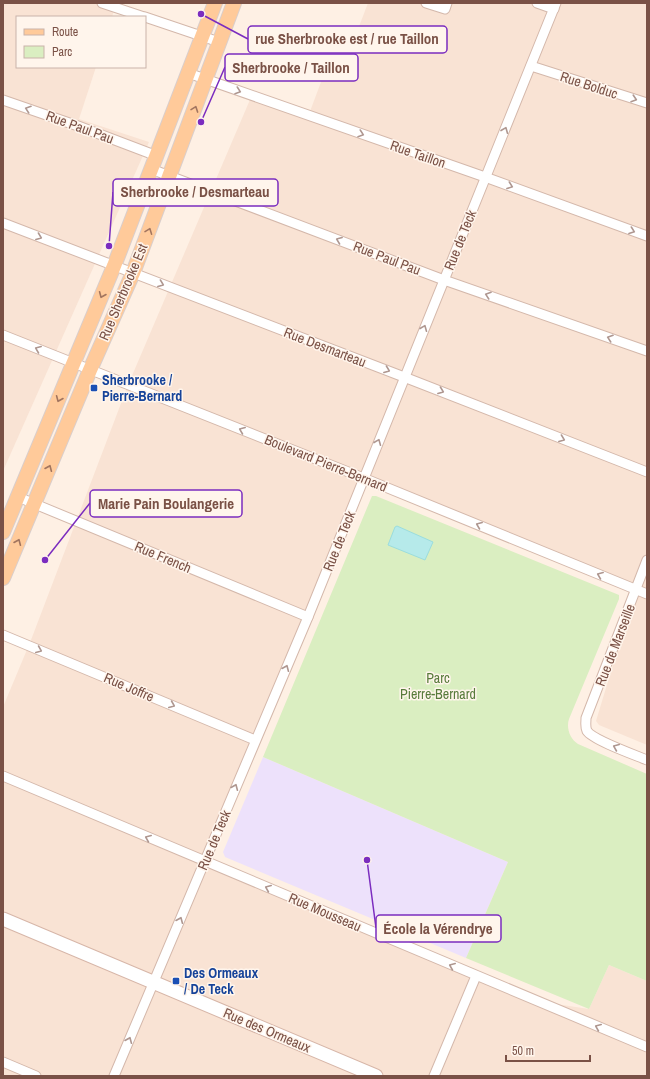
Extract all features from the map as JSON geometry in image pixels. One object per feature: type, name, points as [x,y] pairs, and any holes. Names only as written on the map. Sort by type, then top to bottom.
[{"type":"main road","name":"Rue Sherbrooke Est","points":[[3,532],[114,266],[215,3]]},
{"type":"main road","name":"Rue Sherbrooke Est","points":[[3,578],[132,273],[170,176],[234,3]]},
{"type":"street","points":[[102,3],[141,16]]},
{"type":"street","points":[[426,3],[445,9],[447,3]]},
{"type":"street","points":[[537,3],[555,6]]},
{"type":"street","name":"Rue de Teck","points":[[114,1076],[308,617],[555,6]]},
{"type":"street","points":[[146,18],[219,42]]},
{"type":"street","name":"Rue Bolduc","points":[[530,66],[647,103]]},
{"type":"street","name":"Rue Taillon","points":[[188,73],[485,177],[647,236]]},
{"type":"street","name":"Rue Paul Pau","points":[[3,100],[157,156]]},
{"type":"street","name":"Rue Paul Pau","points":[[151,169],[444,280],[647,351]]},
{"type":"street","name":"Rue Desmarteau","points":[[3,223],[647,472]]},
{"type":"street","name":"Boulevard Pierre-Bernard","points":[[3,335],[364,478],[647,594]]},
{"type":"street","name":"Rue French","points":[[18,497],[308,617]]},
{"type":"street","name":"Rue de Marseille","points":[[647,560],[586,718],[587,730],[597,739],[647,760]]},
{"type":"street","name":"Rue Joffre","points":[[3,635],[255,740]]},
{"type":"street","name":"Rue Mousseau","points":[[3,776],[204,862],[647,1047]]},
{"type":"street","name":"Rue des Ormeaux","points":[[3,919],[376,1076]]},
{"type":"street","points":[[434,1076],[476,976]]},
{"type":"street","points":[[3,1062],[36,1076]]},
{"type":"shaded area","points":[[3,3],[116,3],[112,16],[16,16],[16,68],[96,68],[79,119],[149,142],[3,471]]},
{"type":"shaded area","points":[[368,3],[647,3],[647,745],[599,725],[596,721],[636,589],[364,480],[205,861],[536,1001],[589,1009],[609,965],[647,981],[647,1076],[3,1076],[3,707],[31,640],[128,385],[252,95],[309,114],[327,66],[342,71]]},
{"type":"shaded area","points":[[263,757],[508,862],[466,958],[225,857],[223,852]]},
{"type":"green space","name":"Parc Pierre-Bernard","points":[[372,496],[376,496],[619,595],[619,599],[569,719],[568,730],[575,742],[578,744],[647,774],[647,981],[609,965],[589,1009],[466,958],[508,862],[263,757]]},
{"type":"water","points":[[397,526],[433,542],[425,560],[388,545],[395,527]]},
{"type":"place","name":"rue Sherbrooke est / rue Taillon","points":[[201,14]]},
{"type":"place","name":"Sherbrooke / Taillon","points":[[201,122]]},
{"type":"place","name":"Sherbrooke / Desmarteau","points":[[109,246]]},
{"type":"place","name":"Sherbrooke / Pierre-Bernard","points":[[94,388]]},
{"type":"place","name":"Marie Pain Boulangerie","points":[[45,560]]},
{"type":"place","name":"École la Vérendrye","points":[[367,860]]},
{"type":"place","name":"Des Ormeaux / De Teck","points":[[176,981]]}]
